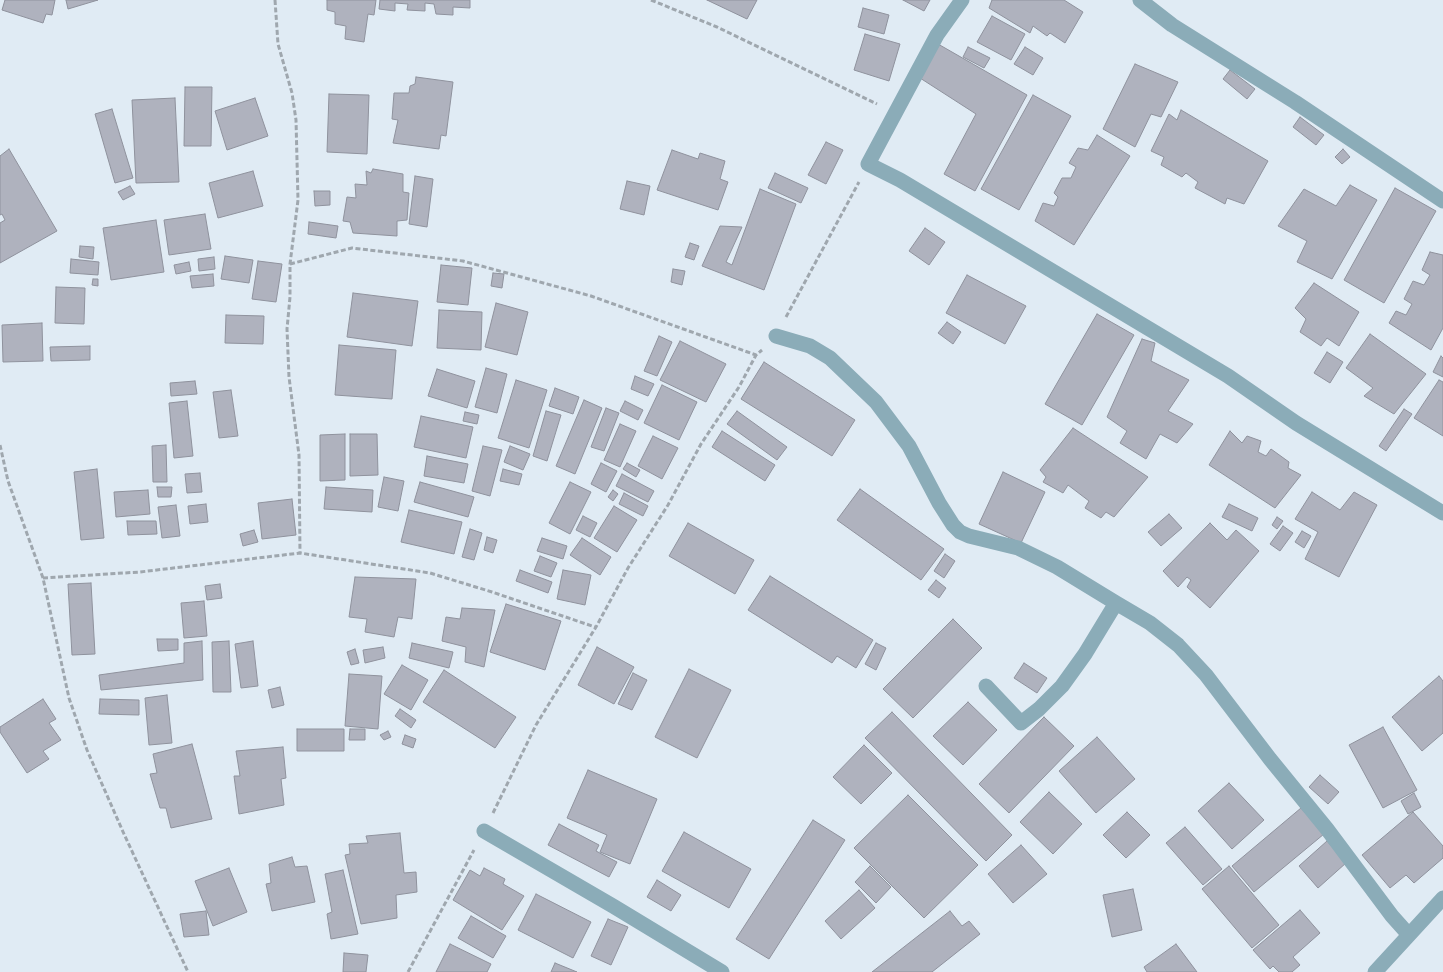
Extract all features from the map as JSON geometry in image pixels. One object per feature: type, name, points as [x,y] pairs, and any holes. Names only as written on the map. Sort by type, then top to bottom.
[{"type":"street","points":[[962,0],[937,35],[868,164],[900,180],[1220,372],[1296,423],[1443,513]]},
{"type":"street","points":[[1140,0],[1172,25],[1295,102],[1443,201]]},
{"type":"street","points":[[776,336],[810,346],[830,358],[876,402],[909,446],[939,503],[953,525],[960,532],[1018,548],[1057,567],[1150,623],[1178,646],[1206,675],[1409,936]]},
{"type":"street","points":[[986,686],[1021,723],[1039,709],[1062,686],[1085,654],[1116,604]]},
{"type":"street","points":[[484,831],[722,972]]},
{"type":"street","points":[[1375,972],[1443,898]]},
{"type":"path","points":[[275,0],[278,44],[292,93],[296,120],[298,200],[290,264],[287,329],[289,378],[299,455],[300,553]]},
{"type":"path","points":[[651,0],[717,27],[895,113]]},
{"type":"path","points":[[408,972],[484,831],[536,725],[596,627],[628,568],[668,505],[701,444],[739,387],[756,355],[776,336],[868,164]]},
{"type":"path","points":[[290,264],[352,248],[462,261],[591,296],[756,355]]},
{"type":"path","points":[[0,444],[8,481],[43,578],[69,698],[87,750],[188,972]]},
{"type":"path","points":[[43,578],[140,572],[300,553],[430,573],[596,627]]},
{"type":"building","points":[[5,0],[55,0],[52,15],[46,14],[43,23],[2,10]]},
{"type":"building","points":[[66,0],[98,0],[68,9]]},
{"type":"building","points":[[327,0],[376,0],[374,15],[368,14],[364,42],[345,39],[346,26],[335,24],[335,12],[327,10]]},
{"type":"building","points":[[380,0],[470,0],[470,8],[453,7],[453,15],[436,14],[434,4],[425,3],[425,11],[407,10],[408,4],[395,3],[395,11],[379,9]]},
{"type":"building","points":[[707,0],[757,0],[747,19]]},
{"type":"building","points":[[903,0],[930,0],[924,11]]},
{"type":"building","points":[[992,0],[1064,0],[1083,12],[1065,43],[1050,33],[1047,36],[1033,26],[1030,33],[989,8]]},
{"type":"building","points":[[863,8],[889,15],[884,34],[858,27]]},
{"type":"building","points":[[992,16],[1025,34],[1011,60],[977,42]]},
{"type":"building","points":[[865,34],[900,44],[889,81],[854,70]]},
{"type":"building","points":[[938,44],[1027,95],[975,191],[944,174],[976,114],[920,78]]},
{"type":"building","points":[[968,47],[990,58],[984,68],[963,57]]},
{"type":"building","points":[[1025,47],[1043,58],[1033,75],[1014,64]]},
{"type":"building","points":[[1135,64],[1178,82],[1161,117],[1151,114],[1135,147],[1103,129]]},
{"type":"building","points":[[1230,70],[1255,89],[1247,99],[1223,79]]},
{"type":"building","points":[[416,77],[453,82],[446,136],[441,135],[439,149],[393,143],[398,120],[392,119],[394,93],[409,93],[410,86],[415,84]]},
{"type":"building","points":[[185,87],[212,87],[211,146],[184,146]]},
{"type":"building","points":[[329,94],[369,95],[367,154],[327,152]]},
{"type":"building","points":[[1033,95],[1071,116],[1019,210],[981,189]]},
{"type":"building","points":[[175,98],[179,182],[136,183],[132,100]]},
{"type":"building","points":[[255,98],[268,136],[227,150],[215,111]]},
{"type":"building","points":[[112,109],[133,178],[115,183],[95,114]]},
{"type":"building","points":[[1181,110],[1268,161],[1244,204],[1227,198],[1225,204],[1195,188],[1198,182],[1186,173],[1182,177],[1161,165],[1164,157],[1151,151],[1169,114],[1177,120]]},
{"type":"building","points":[[1300,117],[1324,135],[1316,145],[1293,127]]},
{"type":"building","points":[[1097,135],[1130,156],[1074,245],[1035,221],[1043,203],[1054,206],[1058,197],[1054,193],[1062,178],[1071,178],[1076,167],[1069,163],[1078,148],[1088,150]]},
{"type":"building","points":[[826,142],[843,150],[826,184],[808,175]]},
{"type":"building","points":[[9,149],[57,231],[0,263],[0,223],[5,220],[2,214],[0,215],[0,156]]},
{"type":"building","points":[[1343,149],[1350,157],[1342,164],[1335,157]]},
{"type":"building","points":[[672,150],[698,159],[700,153],[725,161],[720,179],[728,182],[718,210],[657,190]]},
{"type":"building","points":[[373,169],[403,174],[403,192],[409,193],[407,220],[397,221],[397,236],[353,233],[350,222],[343,221],[347,197],[356,198],[355,184],[367,185],[366,171],[371,173]]},
{"type":"building","points":[[253,171],[263,206],[218,218],[209,183]]},
{"type":"building","points":[[775,173],[808,188],[801,203],[768,188]]},
{"type":"building","points":[[415,176],[433,179],[427,227],[409,224]]},
{"type":"building","points":[[627,181],[650,186],[644,215],[620,209]]},
{"type":"building","points":[[1350,185],[1377,200],[1332,279],[1297,262],[1307,241],[1278,226],[1304,189],[1336,206]]},
{"type":"building","points":[[130,186],[135,194],[123,200],[118,192]]},
{"type":"building","points":[[1395,188],[1436,211],[1384,303],[1344,280]]},
{"type":"building","points":[[760,189],[796,204],[764,290],[702,266],[720,226],[742,227],[726,262],[732,265]]},
{"type":"building","points":[[314,191],[330,191],[330,205],[315,206]]},
{"type":"building","points":[[205,214],[211,249],[169,255],[164,220]]},
{"type":"building","points":[[156,220],[164,272],[111,280],[103,228]]},
{"type":"building","points":[[309,222],[338,226],[336,238],[308,234]]},
{"type":"building","points":[[925,228],[945,242],[929,265],[909,251]]},
{"type":"building","points":[[690,243],[699,246],[694,260],[685,257]]},
{"type":"building","points":[[80,246],[94,247],[93,259],[79,257]]},
{"type":"building","points":[[1430,252],[1443,255],[1443,328],[1431,350],[1389,323],[1396,311],[1406,315],[1412,304],[1404,299],[1413,281],[1424,285],[1430,275],[1422,270]]},
{"type":"building","points":[[225,256],[253,260],[249,283],[221,279]]},
{"type":"building","points":[[214,257],[215,269],[199,271],[198,259]]},
{"type":"building","points":[[71,259],[99,262],[98,275],[70,273]]},
{"type":"building","points":[[258,261],[282,264],[276,302],[252,299]]},
{"type":"building","points":[[189,262],[191,271],[176,274],[174,265]]},
{"type":"building","points":[[441,265],[472,268],[468,305],[437,302]]},
{"type":"building","points":[[673,269],[685,271],[682,285],[671,282]]},
{"type":"building","points":[[493,273],[504,274],[502,288],[491,286]]},
{"type":"building","points":[[213,274],[214,286],[192,288],[190,276]]},
{"type":"building","points":[[967,275],[1026,306],[1005,344],[946,313]]},
{"type":"building","points":[[93,279],[98,279],[98,286],[92,285]]},
{"type":"building","points":[[1314,283],[1359,312],[1339,346],[1327,338],[1321,346],[1300,332],[1306,319],[1295,308]]},
{"type":"building","points":[[56,287],[85,288],[84,324],[55,323]]},
{"type":"building","points":[[353,293],[418,301],[412,346],[347,337]]},
{"type":"building","points":[[496,303],[528,312],[517,355],[485,347]]},
{"type":"building","points":[[439,310],[482,312],[481,350],[437,348]]},
{"type":"building","points":[[1097,314],[1134,335],[1082,425],[1045,404]]},
{"type":"building","points":[[226,315],[264,316],[263,344],[225,343]]},
{"type":"building","points":[[947,322],[961,332],[953,344],[938,333]]},
{"type":"building","points":[[42,323],[43,361],[3,362],[2,325]]},
{"type":"building","points":[[1370,334],[1426,374],[1394,414],[1364,396],[1373,388],[1346,368]]},
{"type":"building","points":[[659,336],[672,342],[657,376],[644,371]]},
{"type":"building","points":[[1142,339],[1155,343],[1151,361],[1189,380],[1168,411],[1193,424],[1177,443],[1160,434],[1146,459],[1120,443],[1127,431],[1107,417]]},
{"type":"building","points":[[680,341],[726,364],[706,402],[660,380]]},
{"type":"building","points":[[339,345],[396,350],[392,399],[335,395]]},
{"type":"building","points":[[90,346],[90,360],[51,361],[50,347]]},
{"type":"building","points":[[1327,352],[1343,362],[1330,383],[1314,373]]},
{"type":"building","points":[[1441,356],[1443,358],[1443,377],[1433,372]]},
{"type":"building","points":[[764,362],[855,420],[832,456],[741,399]]},
{"type":"building","points":[[486,368],[507,374],[497,413],[475,407]]},
{"type":"building","points":[[437,369],[475,381],[467,408],[428,396]]},
{"type":"building","points":[[635,376],[654,384],[648,396],[631,389]]},
{"type":"building","points":[[516,380],[547,390],[529,448],[498,438]]},
{"type":"building","points":[[1439,380],[1443,382],[1443,436],[1414,418]]},
{"type":"building","points":[[195,381],[197,394],[171,396],[170,383]]},
{"type":"building","points":[[662,385],[697,402],[679,440],[644,423]]},
{"type":"building","points":[[555,388],[579,397],[573,414],[549,406]]},
{"type":"building","points":[[231,390],[238,436],[219,438],[213,392]]},
{"type":"building","points":[[584,400],[602,408],[575,474],[556,466]]},
{"type":"building","points":[[187,401],[193,456],[174,458],[169,403]]},
{"type":"building","points":[[625,401],[643,410],[638,420],[620,411]]},
{"type":"building","points":[[606,408],[619,413],[604,451],[591,447]]},
{"type":"building","points":[[1404,409],[1412,414],[1386,451],[1379,446]]},
{"type":"building","points":[[546,411],[561,415],[547,461],[533,456]]},
{"type":"building","points":[[737,411],[787,447],[777,460],[727,424]]},
{"type":"building","points":[[465,412],[479,415],[477,424],[463,421]]},
{"type":"building","points":[[421,416],[473,427],[466,458],[414,447]]},
{"type":"building","points":[[620,424],[636,431],[620,467],[604,460]]},
{"type":"building","points":[[1073,428],[1148,477],[1114,517],[1106,512],[1101,518],[1085,508],[1089,501],[1068,485],[1063,493],[1043,482],[1046,477],[1040,470]]},
{"type":"building","points":[[722,431],[775,465],[765,481],[712,447]]},
{"type":"building","points":[[1230,431],[1242,443],[1247,436],[1261,441],[1258,452],[1266,456],[1271,449],[1289,462],[1288,468],[1301,475],[1275,508],[1209,465]]},
{"type":"building","points":[[345,434],[345,480],[320,481],[320,435]]},
{"type":"building","points":[[350,434],[377,434],[378,475],[350,476]]},
{"type":"building","points":[[653,436],[678,448],[662,479],[638,466]]},
{"type":"building","points":[[166,445],[167,482],[153,482],[152,446]]},
{"type":"building","points":[[483,446],[502,450],[490,496],[472,491]]},
{"type":"building","points":[[510,446],[530,454],[523,470],[504,462]]},
{"type":"building","points":[[427,456],[468,464],[464,483],[424,476]]},
{"type":"building","points":[[601,463],[617,471],[606,492],[591,484]]},
{"type":"building","points":[[627,463],[640,470],[636,477],[623,469]]},
{"type":"building","points":[[97,469],[104,538],[81,540],[74,472]]},
{"type":"building","points":[[503,469],[522,474],[519,485],[500,481]]},
{"type":"building","points":[[1003,472],[1045,492],[1021,543],[979,524]]},
{"type":"building","points":[[200,473],[202,492],[187,493],[185,474]]},
{"type":"building","points":[[622,474],[654,491],[648,502],[616,486]]},
{"type":"building","points":[[384,477],[404,481],[398,511],[378,507]]},
{"type":"building","points":[[420,482],[474,497],[468,517],[414,502]]},
{"type":"building","points":[[570,482],[591,492],[570,534],[549,523]]},
{"type":"building","points":[[157,487],[172,487],[171,497],[158,497]]},
{"type":"building","points":[[326,487],[373,490],[372,512],[324,509]]},
{"type":"building","points":[[860,489],[944,549],[921,580],[837,520]]},
{"type":"building","points":[[148,490],[150,514],[116,517],[114,492]]},
{"type":"building","points":[[613,490],[618,494],[613,501],[608,497]]},
{"type":"building","points":[[1312,492],[1340,510],[1354,492],[1377,505],[1339,577],[1305,559],[1318,532],[1295,519]]},
{"type":"building","points":[[624,493],[648,506],[643,516],[619,504]]},
{"type":"building","points":[[292,499],[296,535],[262,539],[258,503]]},
{"type":"building","points":[[206,504],[208,522],[190,524],[188,506]]},
{"type":"building","points":[[1229,504],[1258,518],[1252,531],[1222,517]]},
{"type":"building","points":[[176,505],[180,536],[162,538],[158,507]]},
{"type":"building","points":[[614,506],[637,520],[617,552],[594,538]]},
{"type":"building","points":[[409,510],[462,522],[454,554],[401,542]]},
{"type":"building","points":[[1169,514],[1182,528],[1161,546],[1148,532]]},
{"type":"building","points":[[583,516],[597,523],[590,537],[576,530]]},
{"type":"building","points":[[1277,517],[1283,521],[1277,529],[1272,525]]},
{"type":"building","points":[[127,521],[156,521],[157,534],[128,535]]},
{"type":"building","points":[[688,523],[754,560],[735,594],[669,556]]},
{"type":"building","points":[[1210,523],[1227,540],[1236,530],[1259,551],[1210,608],[1187,587],[1191,580],[1187,577],[1178,587],[1163,571]]},
{"type":"building","points":[[1283,526],[1293,533],[1280,551],[1270,544]]},
{"type":"building","points":[[470,529],[482,533],[474,560],[462,557]]},
{"type":"building","points":[[254,530],[258,542],[243,546],[240,534]]},
{"type":"building","points":[[1302,531],[1311,536],[1304,548],[1295,542]]},
{"type":"building","points":[[487,537],[497,540],[493,553],[484,550]]},
{"type":"building","points":[[542,538],[567,546],[563,559],[537,551]]},
{"type":"building","points":[[582,538],[611,557],[600,575],[570,555]]},
{"type":"building","points":[[945,554],[955,561],[944,578],[934,571]]},
{"type":"building","points":[[540,556],[557,563],[551,577],[534,571]]},
{"type":"building","points":[[520,570],[552,582],[548,593],[516,581]]},
{"type":"building","points":[[563,570],[591,575],[585,605],[557,599]]},
{"type":"building","points":[[770,576],[873,640],[856,668],[837,656],[832,663],[748,610]]},
{"type":"building","points":[[355,577],[416,579],[412,619],[398,617],[394,637],[365,632],[367,619],[349,617]]},
{"type":"building","points":[[936,580],[946,588],[939,598],[928,590]]},
{"type":"building","points":[[91,583],[95,654],[72,655],[68,584]]},
{"type":"building","points":[[220,584],[222,598],[207,600],[205,586]]},
{"type":"building","points":[[204,601],[207,636],[184,638],[181,603]]},
{"type":"building","points":[[506,604],[561,621],[545,670],[490,652]]},
{"type":"building","points":[[462,608],[495,610],[484,667],[465,662],[466,647],[442,641],[446,617],[460,619]]},
{"type":"building","points":[[953,619],[982,648],[913,718],[883,689]]},
{"type":"building","points":[[157,639],[178,639],[178,650],[158,651]]},
{"type":"building","points":[[202,641],[203,680],[101,690],[99,675],[184,663],[184,643]]},
{"type":"building","points":[[229,641],[231,692],[213,692],[212,642]]},
{"type":"building","points":[[253,641],[258,686],[241,688],[235,644]]},
{"type":"building","points":[[412,643],[453,652],[449,668],[409,658]]},
{"type":"building","points":[[876,643],[886,648],[876,670],[865,664]]},
{"type":"building","points":[[383,647],[385,658],[365,663],[363,650]]},
{"type":"building","points":[[597,647],[634,667],[614,704],[578,685]]},
{"type":"building","points":[[355,649],[359,663],[351,665],[347,652]]},
{"type":"building","points":[[1024,663],[1047,678],[1037,693],[1014,678]]},
{"type":"building","points":[[402,665],[428,680],[411,710],[384,694]]},
{"type":"building","points":[[689,669],[731,690],[697,758],[655,737]]},
{"type":"building","points":[[444,670],[516,717],[495,748],[423,702]]},
{"type":"building","points":[[633,673],[647,680],[632,710],[618,704]]},
{"type":"building","points":[[349,674],[382,676],[378,729],[345,726]]},
{"type":"building","points":[[1439,676],[1443,681],[1443,733],[1422,751],[1392,717]]},
{"type":"building","points":[[280,687],[284,705],[272,708],[268,690]]},
{"type":"building","points":[[167,695],[172,743],[149,745],[145,698]]},
{"type":"building","points":[[43,699],[56,719],[49,723],[61,740],[43,751],[49,759],[27,773],[0,732],[0,727]]},
{"type":"building","points":[[100,699],[139,700],[139,715],[99,714]]},
{"type":"building","points":[[968,702],[997,730],[963,765],[933,736]]},
{"type":"building","points":[[400,709],[416,720],[411,728],[395,716]]},
{"type":"building","points":[[892,712],[1012,835],[986,861],[865,738]]},
{"type":"building","points":[[1044,717],[1074,746],[1009,813],[979,784]]},
{"type":"building","points":[[1383,727],[1417,790],[1383,808],[1349,745]]},
{"type":"building","points":[[297,729],[344,729],[344,751],[297,751]]},
{"type":"building","points":[[350,729],[365,729],[365,740],[349,740]]},
{"type":"building","points":[[388,731],[391,737],[384,740],[380,735]]},
{"type":"building","points":[[405,735],[416,739],[413,748],[402,744]]},
{"type":"building","points":[[1097,737],[1135,779],[1096,813],[1059,771]]},
{"type":"building","points":[[192,744],[212,819],[171,828],[166,808],[160,808],[150,774],[157,773],[153,754]]},
{"type":"building","points":[[864,745],[892,773],[861,804],[833,777]]},
{"type":"building","points":[[283,747],[286,778],[281,779],[284,805],[239,814],[234,776],[240,776],[236,751]]},
{"type":"building","points":[[588,770],[657,799],[630,864],[600,852],[607,835],[567,818]]},
{"type":"building","points":[[1320,775],[1339,792],[1328,804],[1309,787]]},
{"type":"building","points":[[1229,783],[1264,820],[1232,849],[1198,811]]},
{"type":"building","points":[[1049,792],[1082,824],[1053,854],[1020,822]]},
{"type":"building","points":[[1414,793],[1421,807],[1408,814],[1401,801]]},
{"type":"building","points":[[908,795],[978,865],[924,918],[854,848]]},
{"type":"building","points":[[1301,808],[1324,834],[1254,892],[1232,866]]},
{"type":"building","points":[[1127,812],[1150,835],[1126,858],[1103,835]]},
{"type":"building","points":[[1413,812],[1443,846],[1443,858],[1414,883],[1406,875],[1390,888],[1362,855]]},
{"type":"building","points":[[813,820],[845,840],[769,959],[736,939]]},
{"type":"building","points":[[559,824],[599,845],[596,851],[617,862],[609,877],[548,845]]},
{"type":"building","points":[[1185,827],[1222,869],[1203,885],[1166,843]]},
{"type":"building","points":[[684,832],[751,869],[729,908],[662,871]]},
{"type":"building","points":[[400,833],[404,873],[416,872],[417,892],[396,895],[397,918],[361,924],[345,855],[350,854],[349,844],[368,843],[366,836]]},
{"type":"building","points":[[1327,841],[1346,863],[1318,888],[1299,866]]},
{"type":"building","points":[[1021,845],[1047,874],[1013,903],[988,874]]},
{"type":"building","points":[[292,857],[295,867],[307,866],[315,902],[272,911],[266,884],[271,883],[269,864]]},
{"type":"building","points":[[870,866],[891,887],[876,903],[855,882]]},
{"type":"building","points":[[1229,866],[1279,925],[1252,948],[1202,889]]},
{"type":"building","points":[[229,868],[247,912],[213,926],[195,881]]},
{"type":"building","points":[[484,868],[505,879],[503,884],[524,896],[502,930],[453,900],[470,870],[480,876]]},
{"type":"building","points":[[343,870],[358,934],[331,939],[327,914],[332,912],[325,874]]},
{"type":"building","points":[[657,880],[681,895],[671,911],[647,897]]},
{"type":"building","points":[[1133,889],[1142,930],[1112,937],[1103,895]]},
{"type":"building","points":[[859,890],[875,908],[841,939],[825,921]]},
{"type":"building","points":[[536,894],[591,922],[573,958],[518,930]]},
{"type":"building","points":[[1300,910],[1320,933],[1293,957],[1300,965],[1292,972],[1279,972],[1273,966],[1270,969],[1253,950]]},
{"type":"building","points":[[206,911],[209,935],[184,937],[180,914]]},
{"type":"building","points":[[950,911],[962,926],[969,921],[980,934],[932,972],[872,972]]},
{"type":"building","points":[[471,916],[506,936],[493,958],[458,938]]},
{"type":"building","points":[[608,919],[628,927],[611,965],[591,956]]},
{"type":"building","points":[[450,944],[491,964],[487,972],[436,972]]},
{"type":"building","points":[[1176,944],[1197,972],[1147,972],[1144,967]]},
{"type":"building","points":[[344,953],[368,955],[366,972],[343,972]]},
{"type":"building","points":[[555,963],[577,972],[551,972]]}]
